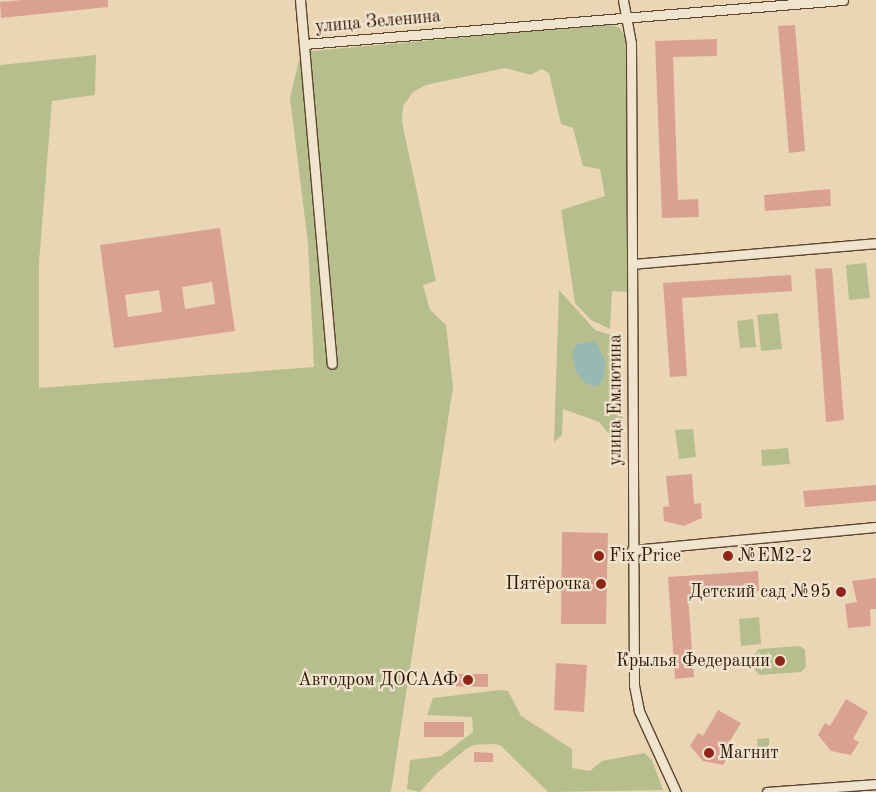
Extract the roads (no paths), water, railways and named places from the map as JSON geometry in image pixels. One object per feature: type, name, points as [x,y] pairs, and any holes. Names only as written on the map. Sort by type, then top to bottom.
[{"type":"street","points":[[300,0],[332,364]]},
{"type":"street","name":"улица Емлютина","points":[[623,0],[631,43],[632,550],[635,698],[676,792]]},
{"type":"street","name":"улица Зеленина","points":[[304,44],[842,0]]},
{"type":"street","points":[[632,264],[876,243]]},
{"type":"street","points":[[632,550],[876,527]]},
{"type":"street","points":[[767,792],[876,784]]},
{"type":"water","points":[[596,341],[605,361],[603,380],[596,387],[585,383],[576,372],[572,354],[577,344]]},
{"type":"place","name":"Fix Price","points":[[599,556]]},
{"type":"place","name":"№ЕМ2-2","points":[[728,556]]},
{"type":"place","name":"Пятёрочка","points":[[601,584]]},
{"type":"place","name":"Детский сад №95","points":[[841,592]]},
{"type":"place","name":"Крылья Федерации","points":[[780,661]]},
{"type":"place","name":"Автодром ДОСААФ","points":[[468,680]]},
{"type":"place","name":"Магнит","points":[[709,753]]}]
